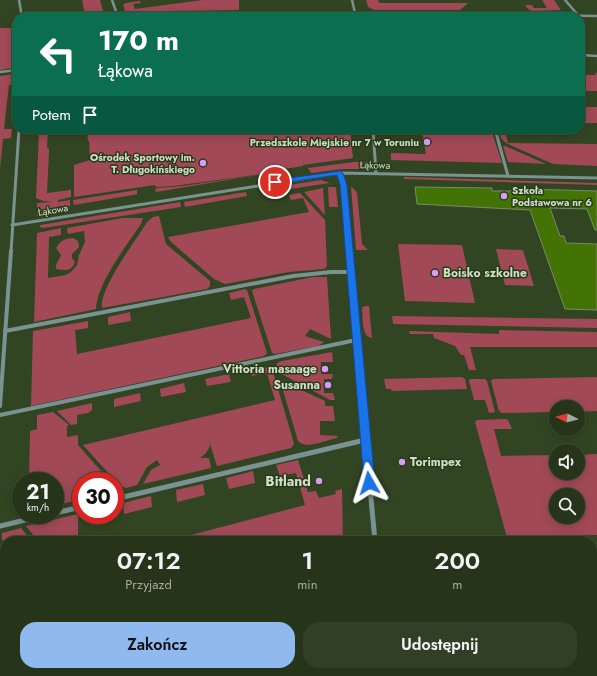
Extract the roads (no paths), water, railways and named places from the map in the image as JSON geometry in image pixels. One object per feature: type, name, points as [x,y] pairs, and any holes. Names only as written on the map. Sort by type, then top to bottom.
[{"type":"street","points":[[19,0],[21,12]]},
{"type":"street","points":[[112,0],[116,12]]},
{"type":"street","points":[[352,0],[355,12]]},
{"type":"street","points":[[565,0],[575,12]]},
{"type":"street","points":[[585,15],[597,16]]},
{"type":"street","points":[[585,55],[597,56]]},
{"type":"street","points":[[0,72],[12,71]]},
{"type":"street","points":[[0,406],[19,134]]},
{"type":"street","points":[[373,134],[376,173]]},
{"type":"street","points":[[496,134],[508,176]]},
{"type":"street","points":[[340,173],[343,185],[375,536]]},
{"type":"street","name":"Łąkowa","points":[[12,225],[340,173],[597,178]]},
{"type":"street","points":[[4,331],[293,276],[350,272]]},
{"type":"street","points":[[0,416],[356,340]]},
{"type":"street","points":[[124,497],[365,440]]},
{"type":"street","points":[[0,526],[12,523]]},
{"type":"place","name":"Przedszkole Miejskie nr 7 w Toruniu","points":[[427,142]]},
{"type":"place","name":"Ośrodek Sportowy im. T. Długokińskiego","points":[[203,163]]},
{"type":"place","name":"Szkoła Podstawowa nr 6","points":[[504,196]]},
{"type":"place","name":"Boisko szkolne","points":[[435,273]]},
{"type":"place","name":"Vittoria masaage","points":[[325,369]]},
{"type":"place","name":"Susanna","points":[[328,385]]},
{"type":"place","name":"Torimpex","points":[[402,462]]},
{"type":"place","name":"Bitland","points":[[319,481]]}]
